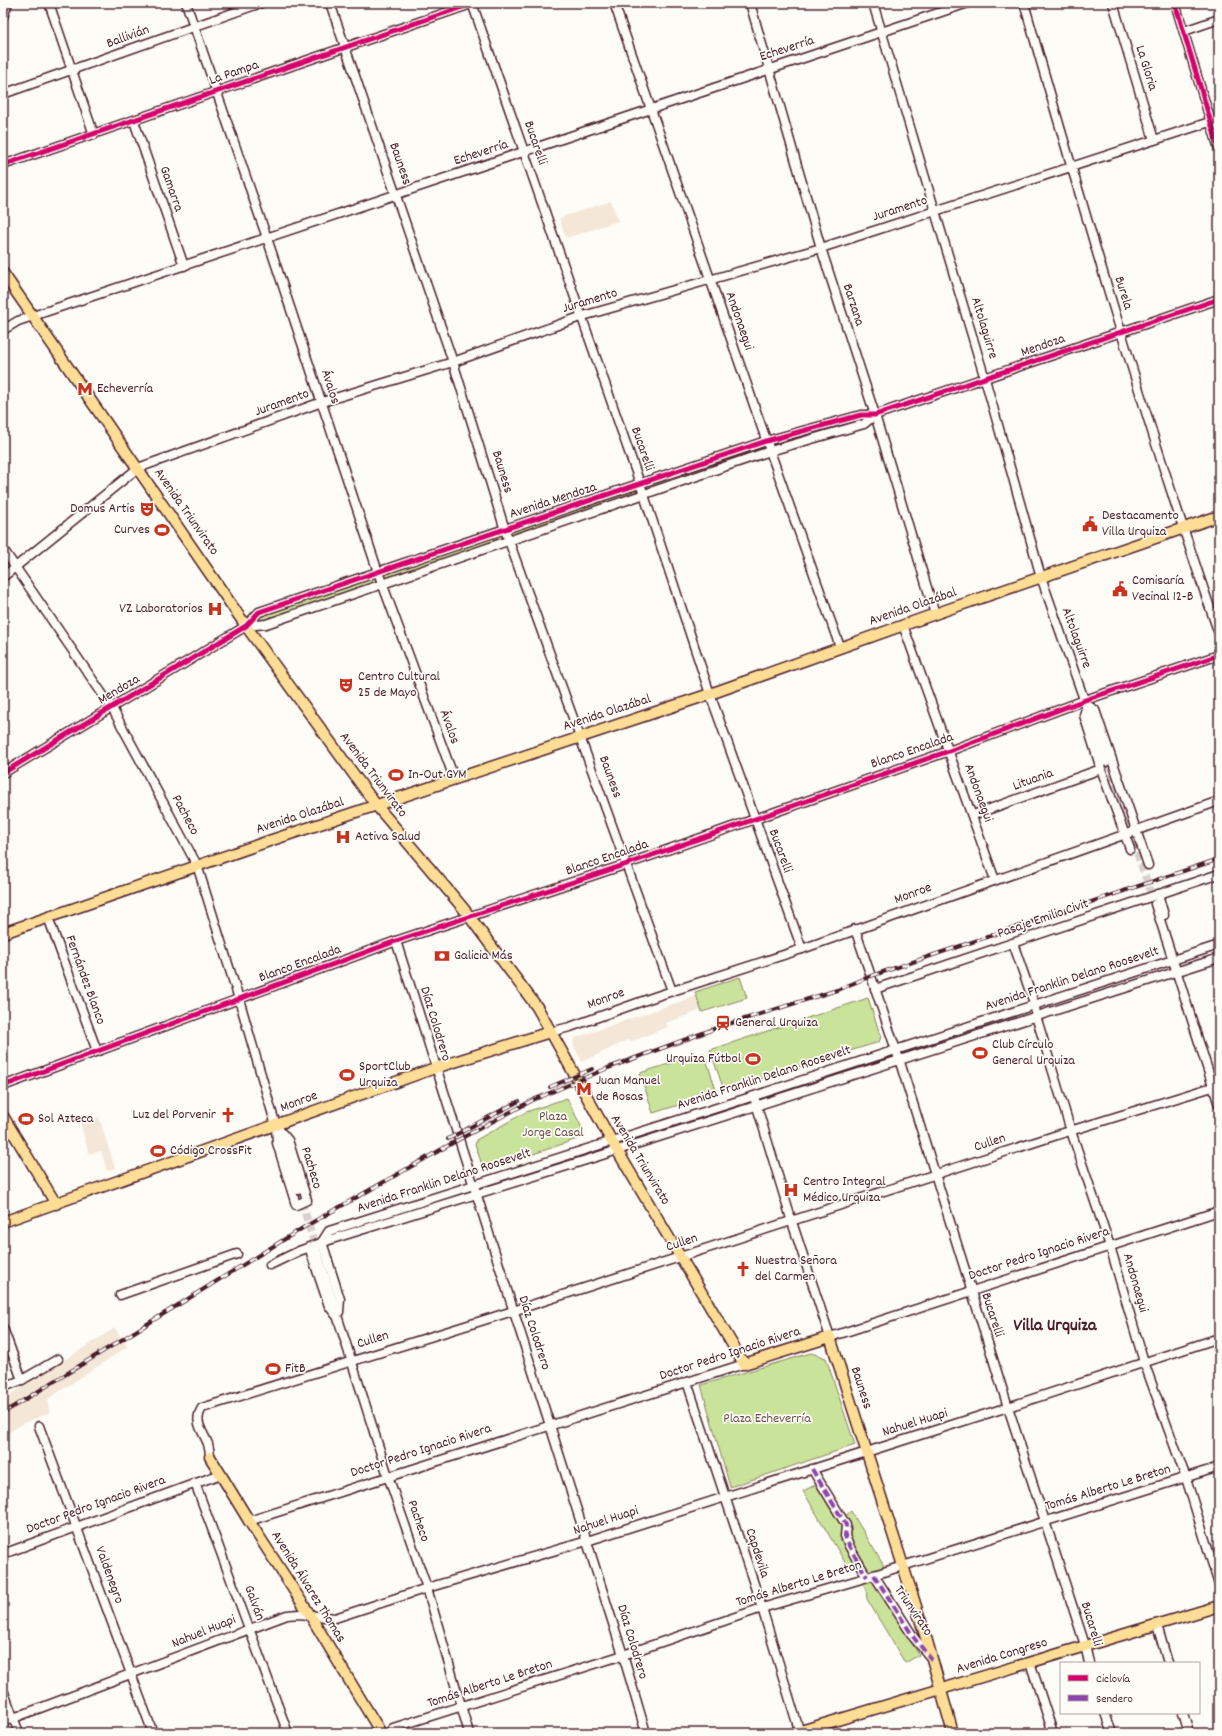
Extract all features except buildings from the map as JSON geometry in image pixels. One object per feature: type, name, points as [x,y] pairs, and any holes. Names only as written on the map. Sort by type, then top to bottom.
[{"type":"main road","name":"Avenida Triunvirato","points":[[3,273],[246,626],[376,805],[469,917],[528,994],[611,1140],[744,1364]]},
{"type":"main road","name":"Avenida Olazábal","points":[[3,933],[197,865],[454,778],[710,694],[840,647],[1219,516]]},
{"type":"main road","name":"Monroe","points":[[3,1222],[276,1126],[435,1068],[550,1032]]},
{"type":"main road","points":[[3,1116],[56,1204]]},
{"type":"main road","name":"Doctor Pedro Ignacio Rivera","points":[[744,1364],[830,1337]]},
{"type":"main road","name":"Bauness","points":[[830,1337],[903,1566],[940,1689]]},
{"type":"main road","name":"Avenida Álvarez Thomas","points":[[210,1457],[249,1521],[310,1615],[380,1733]]},
{"type":"main road","name":"Avenida Congreso","points":[[798,1732],[1219,1606]]},
{"type":"main road","points":[[940,1689],[953,1733]]},
{"type":"street","points":[[3,17],[8,3]]},
{"type":"street","points":[[49,3],[94,135]]},
{"type":"street","name":"Ávalos","points":[[186,3],[267,238],[378,572],[454,778]]},
{"type":"street","name":"Ballivián","points":[[3,94],[262,3]]},
{"type":"street","name":"Bauness","points":[[330,3],[453,362],[505,530],[510,540],[672,991]]},
{"type":"street","name":"La Pampa","points":[[3,166],[473,3]]},
{"type":"street","name":"Bucarelli","points":[[473,3],[641,485],[710,694],[802,949]]},
{"type":"street","name":"Andonaegui","points":[[614,3],[711,278],[766,441],[840,647]]},
{"type":"street","name":"Barzana","points":[[750,3],[821,248],[875,415],[935,614]]},
{"type":"street","name":"Altolaguirre","points":[[873,3],[985,379],[1041,577],[1086,703],[1084,715],[1104,765],[1130,849]]},
{"type":"street","name":"Echeverría","points":[[3,330],[18,320],[184,266],[770,68],[968,3]]},
{"type":"street","name":"Burela","points":[[1024,3],[1121,332],[1182,528],[1219,634]]},
{"type":"street","name":"La Gloria","points":[[1113,3],[1154,140]]},
{"type":"street","points":[[1175,3],[1219,149]]},
{"type":"street","points":[[1184,31],[1219,19]]},
{"type":"street","name":"Juramento","points":[[3,577],[138,468],[322,402],[453,362],[583,316],[711,278],[821,248],[1072,168],[1219,119]]},
{"type":"street","name":"Gamarra","points":[[134,121],[184,266]]},
{"type":"street","name":"Mendoza","points":[[875,415],[1219,299]]},
{"type":"street","name":"Avenida Mendoza","points":[[246,626],[259,612],[641,485],[766,441],[861,415],[875,415]]},
{"type":"street","name":"Avenida Mendoza","points":[[246,626],[266,624],[770,451],[864,424],[875,415]]},
{"type":"street","name":"Pacheco","points":[[3,549],[112,708],[197,865],[239,999],[276,1126],[298,1190]]},
{"type":"street","name":"Andonaegui","points":[[903,625],[973,815],[995,880]]},
{"type":"street","name":"Mendoza","points":[[3,773],[246,626]]},
{"type":"street","name":"Blanco Encalada","points":[[3,1086],[396,941],[627,864],[1219,655]]},
{"type":"street","name":"Altolaguirre","points":[[1086,703],[1095,710],[1148,865]]},
{"type":"street","name":"Lituania","points":[[973,815],[1104,765]]},
{"type":"street","name":"Monroe","points":[[550,1032],[570,1027],[672,991],[802,949],[1219,801]]},
{"type":"street","name":"Pasaje Emilio Civit","points":[[875,989],[1219,874]]},
{"type":"street","points":[[1158,894],[1174,949],[1172,958]]},
{"type":"street","points":[[1147,898],[1165,952],[1172,958]]},
{"type":"street","points":[[1155,904],[1216,1086],[1219,1105]]},
{"type":"street","name":"Fernández Blanco","points":[[48,917],[97,1052]]},
{"type":"street","name":"Bucarelli","points":[[856,929],[899,1059],[971,1291],[1085,1645],[1089,1662]]},
{"type":"street","name":"Díaz Colodrero","points":[[396,941],[435,1068],[623,1655],[646,1733]]},
{"type":"street","name":"Andonaegui","points":[[1013,943],[1035,1006],[1036,1016],[1071,1131],[1110,1246],[1144,1362],[1186,1478],[1219,1585]]},
{"type":"street","name":"Avenida Franklin Delano Roosevelt","points":[[322,1242],[329,1231],[1035,1006],[1172,958],[1219,946]]},
{"type":"street","name":"Avenida Franklin Delano Roosevelt","points":[[270,1265],[313,1248],[322,1242],[618,1150],[1219,958]]},
{"type":"street","name":"Cullen","points":[[210,1457],[208,1444],[198,1424],[199,1413],[202,1408],[513,1311],[1071,1131],[1216,1086]]},
{"type":"street","name":"Bauness","points":[[754,1096],[792,1222],[830,1337]]},
{"type":"street","name":"Pacheco","points":[[276,1126],[288,1140],[307,1200],[296,1204],[277,1144],[276,1126]]},
{"type":"street","name":"Doctor Pedro Ignacio Rivera","points":[[830,1337],[1219,1210]]},
{"type":"street","name":"Pacheco","points":[[322,1242],[340,1299],[339,1319],[388,1476],[427,1588],[461,1707],[470,1733]]},
{"type":"street","name":"Pacheco","points":[[313,1248],[329,1306],[339,1319]]},
{"type":"street","points":[[120,1295],[236,1254]]},
{"type":"street","points":[[3,1328],[22,1380]]},
{"type":"street","name":"Nahuel Huapi","points":[[3,1722],[132,1674],[249,1628],[287,1615],[299,1614],[335,1618],[427,1588],[586,1541],[1008,1407],[1219,1338]]},
{"type":"street","points":[[3,1387],[22,1380],[58,1359]]},
{"type":"street","name":"Doctor Pedro Ignacio Rivera","points":[[249,1521],[744,1364]]},
{"type":"street","name":"Capdevila","points":[[687,1382],[762,1608],[798,1732]]},
{"type":"street","name":"Valdenegro","points":[[40,1426],[153,1733]]},
{"type":"street","name":"Tomás Alberto Le Breton","points":[[389,1733],[393,1728],[623,1655],[762,1608],[903,1566],[1219,1467]]},
{"type":"street","name":"Triunvirato","points":[[812,1468],[846,1525],[845,1536],[849,1546],[914,1638],[932,1660]]},
{"type":"street","name":"Doctor Pedro Ignacio Rivera","points":[[3,1554],[221,1474]]},
{"type":"street","name":"Galván","points":[[195,1483],[288,1733]]},
{"type":"street","points":[[1157,1625],[1168,1662]]},
{"type":"street","points":[[1030,1662],[1053,1733]]},
{"type":"street","points":[[3,1690],[19,1733]]},
{"type":"street","points":[[1105,1714],[1112,1733]]},
{"type":"street","points":[[1183,1714],[1189,1733]]},
{"type":"shaded area","points":[[611,201],[618,221],[566,238],[559,218]]},
{"type":"shaded area","points":[[696,996],[702,1010],[666,1023],[668,1027],[632,1041],[628,1040],[582,1062],[573,1044],[575,1038]]},
{"type":"shaded area","points":[[99,1117],[115,1168],[107,1171],[101,1151],[89,1154],[80,1123]]},
{"type":"shaded area","points":[[115,1328],[127,1347],[48,1399],[49,1413],[26,1422],[3,1436],[3,1399]]},
{"type":"green space","points":[[875,415],[863,424],[383,583],[246,626],[259,612],[766,441]]},
{"type":"green space","points":[[740,977],[747,998],[702,1012],[695,992]]},
{"type":"green space","points":[[868,998],[881,1037],[879,1042],[724,1090],[710,1050]]},
{"type":"green space","name":"Urquiza Fútbol","points":[[704,1053],[717,1093],[653,1113],[640,1073]]},
{"type":"green space","points":[[875,1061],[875,1064],[777,1095],[776,1092]]},
{"type":"green space","name":"Plaza Jorge Casal","points":[[567,1098],[584,1132],[583,1137],[484,1171],[475,1144],[476,1140],[526,1112]]},
{"type":"green space","points":[[736,1105],[737,1108],[640,1139],[638,1136]]},
{"type":"green space","name":"Plaza Echeverría","points":[[811,1353],[826,1358],[855,1445],[730,1487],[701,1385]]},
{"type":"green space","points":[[817,1484],[842,1526],[842,1537],[857,1564],[849,1569],[803,1491]]},
{"type":"green space","points":[[851,1511],[886,1569],[870,1572],[863,1566],[848,1534],[852,1530],[844,1517]]},
{"type":"green space","points":[[871,1580],[875,1581],[919,1655],[905,1663],[867,1599],[866,1589],[862,1582]]},
{"type":"tunnel","points":[[1106,762],[1154,902]]},
{"type":"tunnel","points":[[298,1190],[316,1249]]},
{"type":"railway","points":[[3,1413],[306,1226],[458,1140],[533,1100],[608,1068],[722,1026],[837,990],[871,976],[1219,859]]},
{"type":"railway","points":[[550,1087],[592,1069]]},
{"type":"railway","points":[[448,1139],[519,1101]]},
{"type":"marked path","points":[[812,1469],[846,1525],[845,1536],[849,1546],[867,1577]]},
{"type":"marked path","points":[[874,1575],[914,1638],[932,1660]]},
{"type":"cycle path","points":[[3,165],[474,3]]},
{"type":"cycle path","points":[[1175,3],[1219,149]]},
{"type":"cycle path","points":[[3,773],[246,626],[259,612],[766,441],[861,415],[875,415],[1219,299]]},
{"type":"cycle path","points":[[3,1086],[396,941],[627,864],[949,751],[1085,700],[1219,655]]},
{"type":"place","name":"Echeverría","points":[[85,389]]},
{"type":"place","name":"Domus Artis","points":[[147,509]]},
{"type":"place","name":"Destacamento Villa Urquiza","points":[[1090,524]]},
{"type":"place","name":"Curves","points":[[162,530]]},
{"type":"place","name":"Comisaría Vecinal 12-B","points":[[1120,589]]},
{"type":"place","name":"VZ Laboratorios","points":[[215,609]]},
{"type":"place","name":"Centro Cultural 25 de Mayo","points":[[346,685]]},
{"type":"place","name":"In-Out GYM","points":[[396,775]]},
{"type":"place","name":"Activa Salud","points":[[343,837]]},
{"type":"place","name":"Galicia Más","points":[[442,956]]},
{"type":"place","name":"General Urquiza","points":[[723,1023]]},
{"type":"place","name":"Club Círculo General Urquiza","points":[[980,1053]]},
{"type":"place","name":"Urquiza Fútbol","points":[[753,1059]]},
{"type":"place","name":"SportClub Urquiza","points":[[347,1075]]},
{"type":"place","name":"Juan Manuel de Rosas","points":[[584,1089]]},
{"type":"place","name":"Luz del Porvenir","points":[[228,1115]]},
{"type":"place","name":"Sol Azteca","points":[[26,1119]]},
{"type":"place","name":"Código CrossFit","points":[[158,1151]]},
{"type":"place","name":"Centro Integral Médico Urquiza","points":[[791,1190]]},
{"type":"place","name":"Nuestra Señora del Carmen","points":[[743,1269]]},
{"type":"place","name":"FitB","points":[[273,1369]]},
{"type":"district","name":"Villa Urquiza","points":[[1055,1326]]}]
